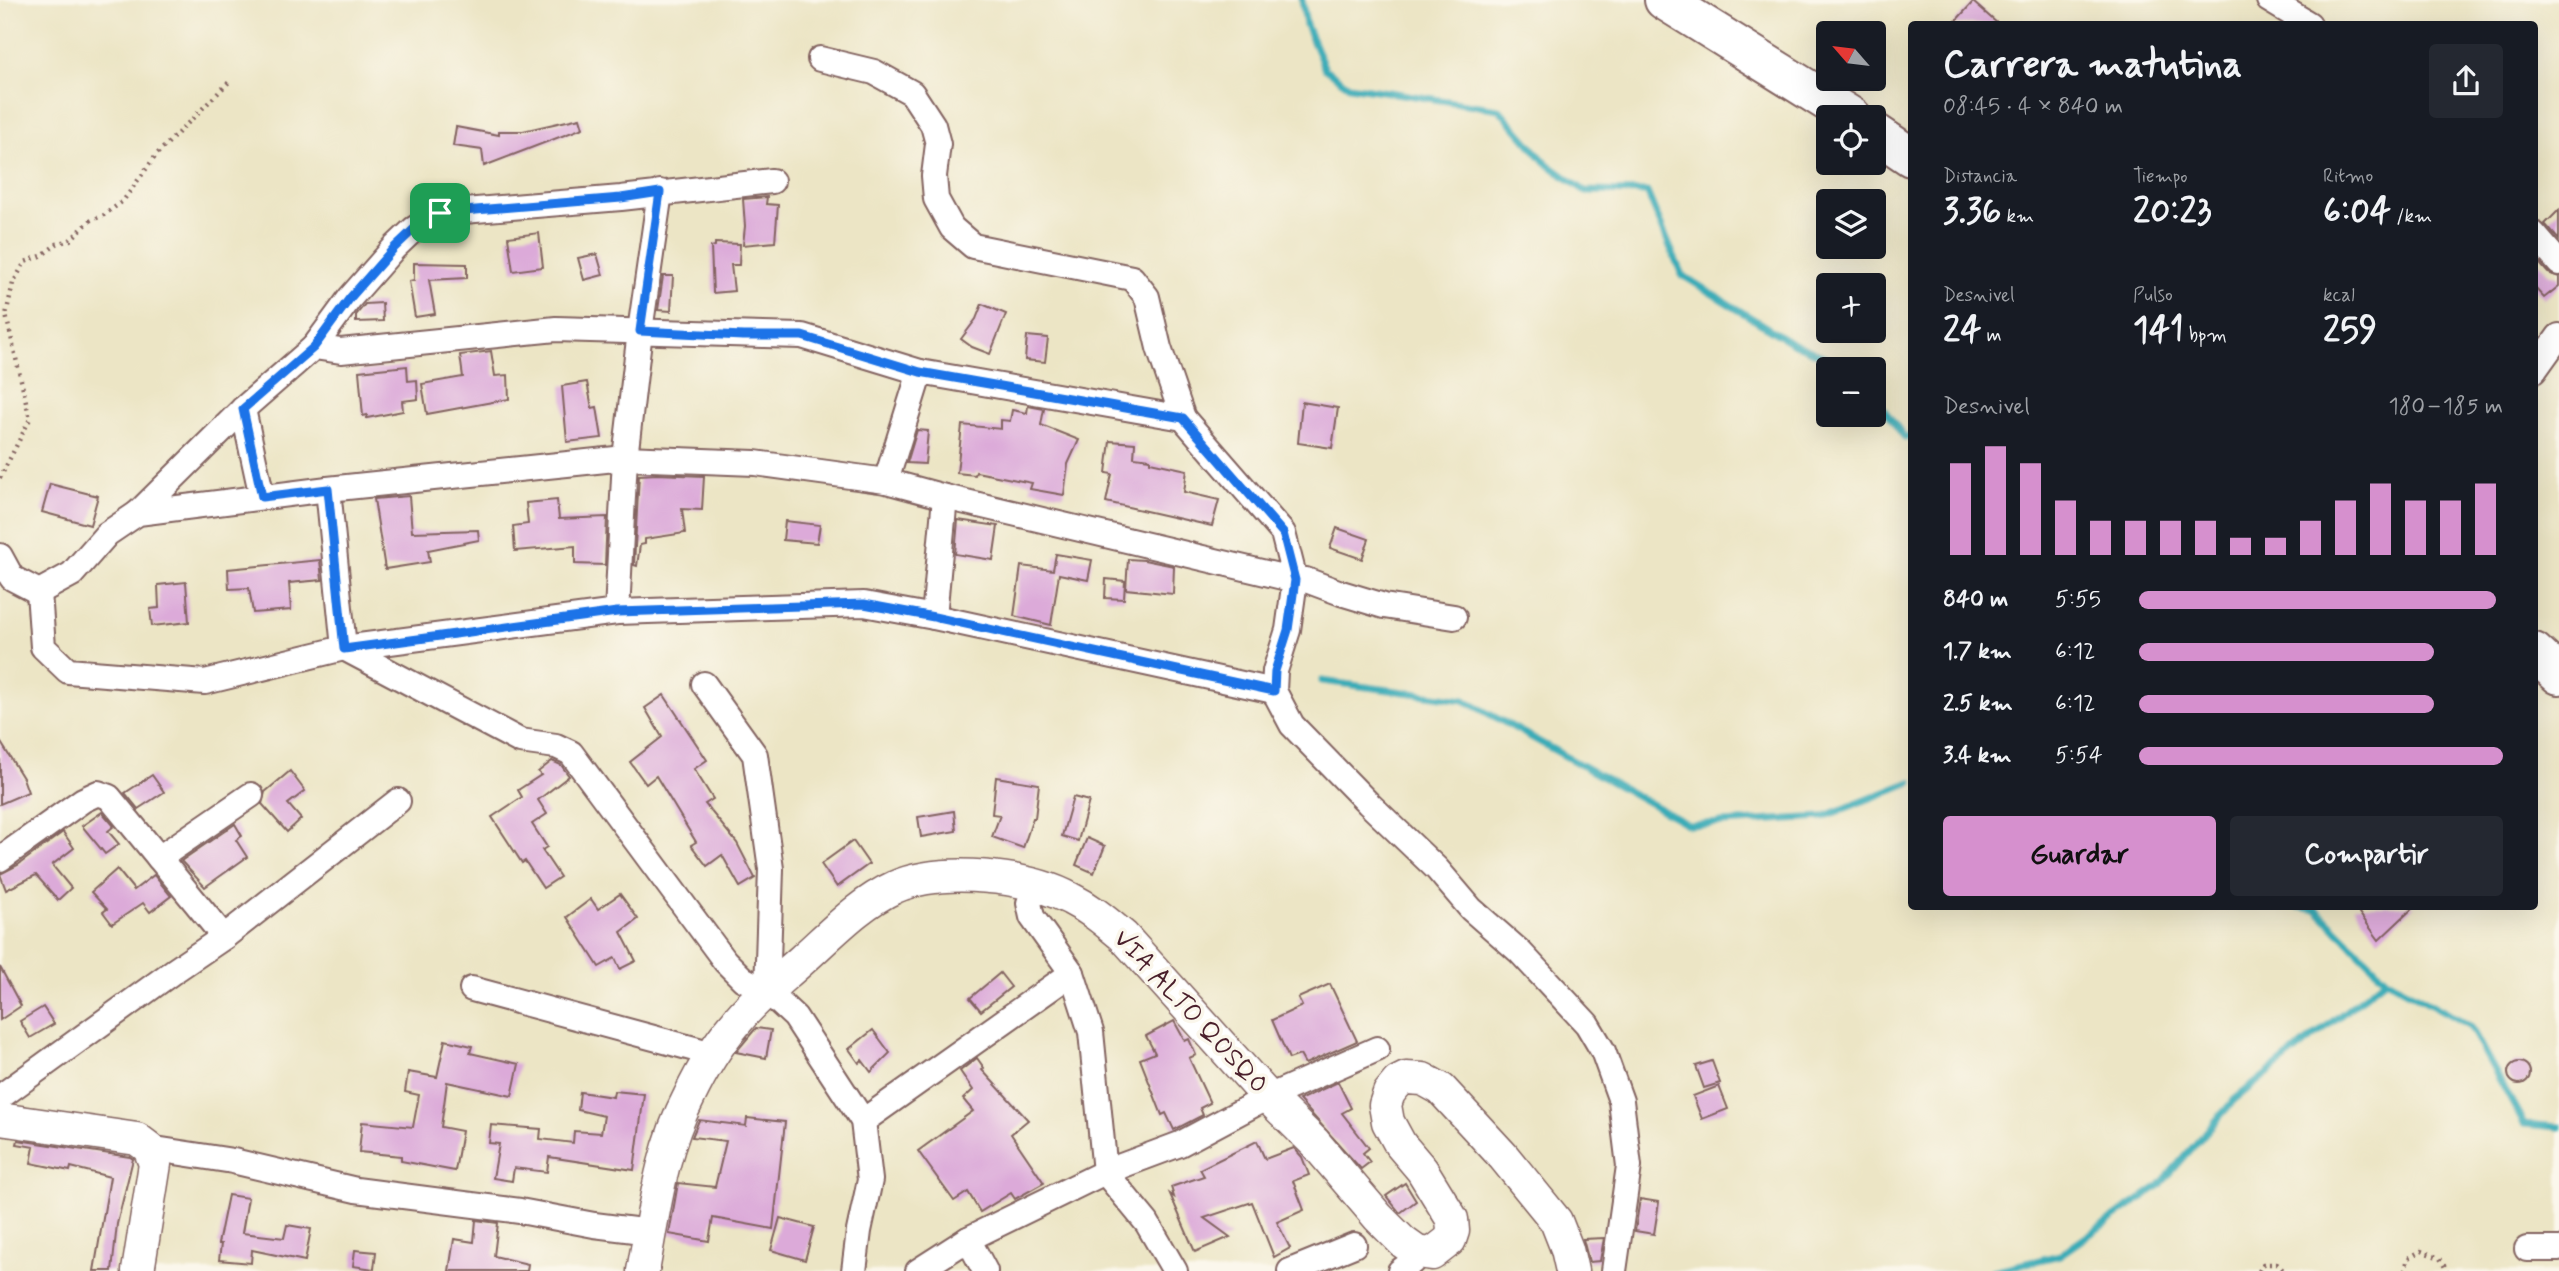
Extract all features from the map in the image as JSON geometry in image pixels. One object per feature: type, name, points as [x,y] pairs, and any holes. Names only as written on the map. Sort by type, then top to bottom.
[{"type":"main road","points":[[1664,0],[1833,105]]},
{"type":"main road","points":[[1886,140],[1908,155]]},
{"type":"main road","points":[[2538,656],[2559,675]]},
{"type":"street","points":[[2269,0],[2304,21]]},
{"type":"street","points":[[820,60],[874,72],[912,93],[933,125],[939,144],[934,176],[936,199],[952,228],[973,246],[1132,278],[1147,297],[1159,348],[1183,418],[1283,533],[1295,580],[1288,630],[1275,671],[1274,691],[1292,725],[1437,869],[1471,909],[1520,952],[1587,1024],[1603,1051],[1621,1101],[1629,1166],[1614,1271]]},
{"type":"street","points":[[39,592],[72,574],[107,534],[138,513],[243,409],[314,347],[350,298],[394,248],[414,229],[440,213],[621,198],[772,181]]},
{"type":"street","points":[[617,612],[625,458],[660,192]]},
{"type":"street","points":[[2538,238],[2559,262]]},
{"type":"street","points":[[314,347],[341,351],[556,329],[802,336],[920,372],[1183,418]]},
{"type":"street","points":[[2538,365],[2559,336]]},
{"type":"street","points":[[886,481],[920,372]]},
{"type":"street","points":[[243,409],[262,497]]},
{"type":"street","points":[[138,513],[328,489],[625,458],[755,463],[886,481],[945,498],[1295,580],[1306,580],[1384,606],[1454,617]]},
{"type":"street","points":[[328,489],[344,649]]},
{"type":"street","points":[[934,617],[945,498]]},
{"type":"street","points":[[0,556],[12,578],[39,592]]},
{"type":"street","points":[[39,592],[43,647],[68,671],[205,682],[344,649],[617,612],[864,604],[1274,691]]},
{"type":"street","points":[[344,649],[520,741],[556,746],[571,753],[725,961],[743,979],[766,991],[795,1017],[863,1121],[870,1180],[854,1271]]},
{"type":"street","points":[[704,684],[755,755],[771,869],[766,991]]},
{"type":"street","points":[[0,859],[97,793],[108,797],[225,937]]},
{"type":"street","points":[[159,858],[251,795]]},
{"type":"street","points":[[0,1097],[225,937],[398,801]]},
{"type":"street","name":"VIA ALTO QOSQO","points":[[643,1271],[671,1136],[688,1097],[734,1024],[766,991],[861,908],[895,888],[948,875],[975,876],[1037,887],[1069,897],[1098,914],[1123,936],[1268,1097],[1315,1143],[1403,1242],[1409,1262],[1432,1254],[1444,1246],[1453,1231],[1452,1219],[1422,1170],[1400,1144],[1388,1122],[1385,1105],[1389,1093],[1406,1078],[1423,1079],[1441,1089],[1503,1156],[1556,1221],[1572,1271]]},
{"type":"street","points":[[1037,887],[1029,903],[1032,917],[1072,973],[1091,1032],[1105,1172],[1147,1223],[1175,1271]]},
{"type":"street","points":[[863,1121],[1072,973]]},
{"type":"street","points":[[472,989],[713,1054]]},
{"type":"street","points":[[918,1271],[968,1239],[1105,1172],[1180,1144],[1268,1097],[1377,1049]]},
{"type":"street","points":[[0,1119],[137,1139],[149,1148],[233,1161],[356,1190],[520,1211],[650,1232]]},
{"type":"street","points":[[138,1271],[155,1164],[149,1148]]},
{"type":"street","points":[[968,1239],[985,1271]]},
{"type":"street","points":[[1290,1271],[1354,1245]]},
{"type":"street","points":[[2527,1250],[2559,1248]]},
{"type":"path","points":[[0,478],[30,419],[6,315],[13,283],[25,262],[41,256],[57,244],[70,240],[90,221],[104,215],[123,201],[157,154],[230,81]]},
{"type":"path","points":[[2405,1271],[2408,1258],[2421,1251],[2440,1258],[2447,1271]]},
{"type":"path","points":[[2259,1271],[2263,1264],[2277,1264],[2284,1271]]},
{"type":"building","points":[[1973,2],[1995,21],[1956,21]]},
{"type":"building","points":[[580,118],[583,128],[484,166],[482,150],[453,146],[456,127],[499,135],[499,131],[523,131]]},
{"type":"building","points":[[767,197],[766,204],[778,205],[775,242],[743,245],[743,199]]},
{"type":"building","points":[[2559,210],[2559,240],[2545,224]]},
{"type":"building","points":[[539,233],[543,267],[513,271],[508,237]]},
{"type":"building","points":[[715,243],[740,244],[739,265],[731,265],[734,291],[713,293],[711,247],[715,246]]},
{"type":"building","points":[[597,254],[603,275],[584,280],[578,258]]},
{"type":"building","points":[[2538,262],[2548,273],[2559,277],[2559,286],[2544,298],[2538,291]]},
{"type":"building","points":[[414,263],[467,264],[467,278],[429,280],[435,314],[415,317],[409,281],[414,280]]},
{"type":"building","points":[[663,276],[673,276],[671,311],[658,310]]},
{"type":"building","points":[[382,303],[383,321],[356,322],[356,315],[365,304]]},
{"type":"building","points":[[982,304],[1006,314],[990,354],[961,339],[976,319]]},
{"type":"building","points":[[1027,336],[1048,338],[1045,362],[1025,360]]},
{"type":"building","points":[[491,351],[495,376],[508,375],[509,399],[427,414],[422,384],[463,377],[460,355]]},
{"type":"building","points":[[407,366],[408,381],[417,380],[418,399],[402,401],[403,411],[367,418],[367,415],[363,416],[359,371]]},
{"type":"building","points":[[587,382],[592,408],[597,407],[602,438],[567,442],[562,386]]},
{"type":"building","points":[[1302,402],[1338,408],[1332,448],[1298,443]]},
{"type":"building","points":[[1028,406],[1044,409],[1041,425],[1079,440],[1068,464],[1064,495],[1030,489],[1032,483],[976,472],[975,475],[957,473],[962,425],[1001,429],[1001,420],[1010,421],[1012,410],[1027,413]]},
{"type":"building","points":[[917,430],[928,431],[925,464],[907,463]]},
{"type":"building","points":[[1110,441],[1135,443],[1134,457],[1187,470],[1184,492],[1219,500],[1212,526],[1106,502],[1112,474],[1106,473]]},
{"type":"building","points":[[639,475],[704,476],[702,510],[682,509],[685,533],[645,539],[645,544],[640,545],[637,566],[634,565]]},
{"type":"building","points":[[50,484],[98,496],[90,525],[42,512]]},
{"type":"building","points":[[409,496],[412,532],[478,530],[479,540],[428,550],[430,562],[385,569],[374,499]]},
{"type":"building","points":[[557,500],[559,519],[607,517],[605,565],[575,564],[575,546],[515,551],[513,526],[528,524],[526,503]]},
{"type":"building","points":[[958,520],[998,526],[993,560],[955,554]]},
{"type":"building","points":[[785,521],[820,525],[817,543],[783,540]]},
{"type":"building","points":[[1337,528],[1369,539],[1362,559],[1330,548]]},
{"type":"building","points":[[1056,554],[1092,560],[1088,580],[1059,574],[1051,625],[1014,616],[1021,566],[1053,570]]},
{"type":"building","points":[[1128,559],[1174,566],[1173,594],[1126,589]]},
{"type":"building","points":[[320,560],[322,580],[289,583],[291,610],[253,613],[249,588],[229,589],[228,569]]},
{"type":"building","points":[[1106,579],[1125,581],[1124,599],[1105,598]]},
{"type":"building","points":[[186,582],[189,622],[152,626],[150,609],[159,608],[158,585]]},
{"type":"building","points":[[664,695],[707,760],[694,769],[713,799],[705,804],[737,843],[755,878],[740,887],[722,855],[707,866],[691,845],[696,842],[656,776],[646,784],[630,762],[662,737],[645,708]]},
{"type":"building","points":[[0,741],[23,778],[28,792],[0,804]]},
{"type":"building","points":[[552,761],[561,765],[569,776],[538,800],[547,814],[532,824],[547,847],[542,850],[560,877],[543,888],[525,861],[522,863],[492,817],[522,797],[518,790],[541,775],[538,772]]},
{"type":"building","points":[[290,771],[305,791],[288,804],[301,819],[287,832],[262,804],[265,792]]},
{"type":"building","points":[[152,775],[164,792],[138,809],[125,793]]},
{"type":"building","points":[[996,777],[1039,784],[1035,818],[1023,848],[992,837],[1000,815],[992,814]]},
{"type":"building","points":[[1073,797],[1089,801],[1078,841],[1062,836]]},
{"type":"building","points":[[954,811],[956,831],[921,837],[918,817]]},
{"type":"building","points":[[102,812],[114,826],[108,831],[119,844],[105,854],[82,826]]},
{"type":"building","points":[[235,824],[242,836],[236,840],[247,857],[205,887],[181,861]]},
{"type":"building","points":[[63,832],[74,848],[52,865],[71,888],[58,900],[36,875],[6,890],[0,874],[18,865]]},
{"type":"building","points":[[1087,838],[1105,846],[1094,873],[1076,865]]},
{"type":"building","points":[[853,841],[869,864],[837,887],[821,864]]},
{"type":"building","points":[[117,869],[134,890],[154,875],[171,896],[150,912],[143,903],[112,924],[103,912],[107,909],[91,892]]},
{"type":"building","points":[[620,894],[638,919],[621,932],[636,961],[620,969],[615,958],[599,967],[567,917],[591,899],[598,909]]},
{"type":"building","points":[[2357,910],[2411,910],[2379,940]]},
{"type":"building","points":[[0,967],[21,1006],[0,1020]]},
{"type":"building","points":[[1000,973],[1011,987],[981,1011],[970,998]]},
{"type":"building","points":[[1330,984],[1357,1041],[1305,1064],[1300,1055],[1289,1059],[1272,1020],[1302,1006],[1298,998]]},
{"type":"building","points":[[43,1007],[54,1024],[30,1038],[20,1021]]},
{"type":"building","points":[[1174,1021],[1185,1041],[1189,1039],[1196,1055],[1189,1058],[1210,1103],[1200,1108],[1203,1115],[1174,1130],[1166,1113],[1162,1115],[1140,1059],[1155,1053],[1146,1036]]},
{"type":"building","points":[[756,1028],[771,1030],[766,1058],[736,1052]]},
{"type":"building","points":[[873,1030],[890,1053],[871,1072],[862,1060],[859,1063],[849,1049]]},
{"type":"building","points":[[445,1040],[472,1046],[470,1053],[519,1064],[512,1096],[447,1082],[441,1127],[462,1131],[455,1171],[401,1161],[401,1156],[359,1152],[362,1122],[413,1127],[419,1095],[405,1092],[408,1072],[437,1077]]},
{"type":"building","points":[[977,1058],[984,1068],[982,1070],[1028,1120],[1011,1134],[1044,1183],[1015,1199],[1011,1193],[980,1212],[968,1192],[954,1201],[918,1151],[973,1111],[963,1099],[973,1090],[960,1071]]},
{"type":"building","points":[[1712,1061],[1720,1083],[1704,1088],[1696,1066]]},
{"type":"building","points":[[2519,1062],[2527,1065],[2530,1073],[2527,1081],[2519,1084],[2511,1081],[2508,1073],[2511,1065]]},
{"type":"building","points":[[1338,1082],[1351,1108],[1342,1113],[1369,1148],[1363,1153],[1370,1162],[1361,1169],[1299,1100]]},
{"type":"building","points":[[1719,1086],[1728,1109],[1702,1119],[1693,1096]]},
{"type":"building","points":[[614,1091],[644,1094],[634,1170],[549,1157],[547,1172],[514,1168],[512,1181],[493,1178],[499,1144],[489,1143],[491,1125],[541,1129],[540,1139],[573,1143],[574,1131],[601,1133],[604,1116],[578,1110],[580,1092],[613,1097]]},
{"type":"building","points":[[747,1118],[785,1122],[773,1229],[713,1218],[709,1241],[669,1234],[678,1183],[715,1187],[726,1141],[692,1137],[699,1120],[746,1126]]},
{"type":"building","points":[[18,1140],[133,1159],[117,1224],[112,1271],[94,1271],[110,1177],[71,1167],[70,1171],[31,1163],[34,1147],[17,1144]]},
{"type":"building","points":[[1257,1141],[1265,1159],[1294,1148],[1302,1157],[1309,1175],[1293,1181],[1304,1210],[1277,1222],[1290,1248],[1274,1257],[1252,1202],[1204,1218],[1230,1237],[1195,1252],[1170,1194],[1174,1197],[1171,1187],[1204,1176],[1200,1169]]},
{"type":"building","points":[[1405,1183],[1416,1201],[1400,1213],[1386,1196]]},
{"type":"building","points":[[228,1195],[248,1198],[242,1233],[284,1238],[287,1225],[311,1229],[305,1261],[252,1250],[251,1263],[219,1260],[221,1244],[218,1244]]},
{"type":"building","points":[[1640,1199],[1659,1202],[1654,1234],[1635,1231]]},
{"type":"building","points":[[780,1218],[814,1227],[805,1260],[771,1250]]},
{"type":"building","points":[[476,1220],[498,1223],[494,1256],[528,1264],[527,1271],[449,1271],[454,1239],[474,1242]]},
{"type":"building","points":[[1604,1238],[1600,1261],[1589,1262],[1583,1239]]},
{"type":"building","points":[[355,1250],[376,1252],[374,1269],[353,1266]]},
{"type":"waterway","points":[[1302,0],[1306,25],[1325,69],[1349,86],[1499,109],[1546,163],[1585,191],[1647,192],[1682,275],[1792,343],[1825,357]]},
{"type":"waterway","points":[[1886,412],[1905,438],[1908,437]]},
{"type":"waterway","points":[[1322,681],[1464,700],[1689,825],[1823,817],[1908,783]]},
{"type":"waterway","points":[[2317,910],[2386,979],[2470,1026],[2524,1124],[2559,1127]]},
{"type":"waterway","points":[[1993,1271],[2060,1255],[2159,1186],[2234,1100],[2386,979]]},
{"type":"route","points":[[660,192],[640,331],[802,336],[920,372],[1183,418],[1283,533],[1295,580],[1288,630],[1275,671],[1274,691],[864,604],[617,612],[344,649],[328,489],[262,497],[243,409],[314,347],[350,298],[394,248],[414,229],[440,213],[621,198],[660,192]]}]
